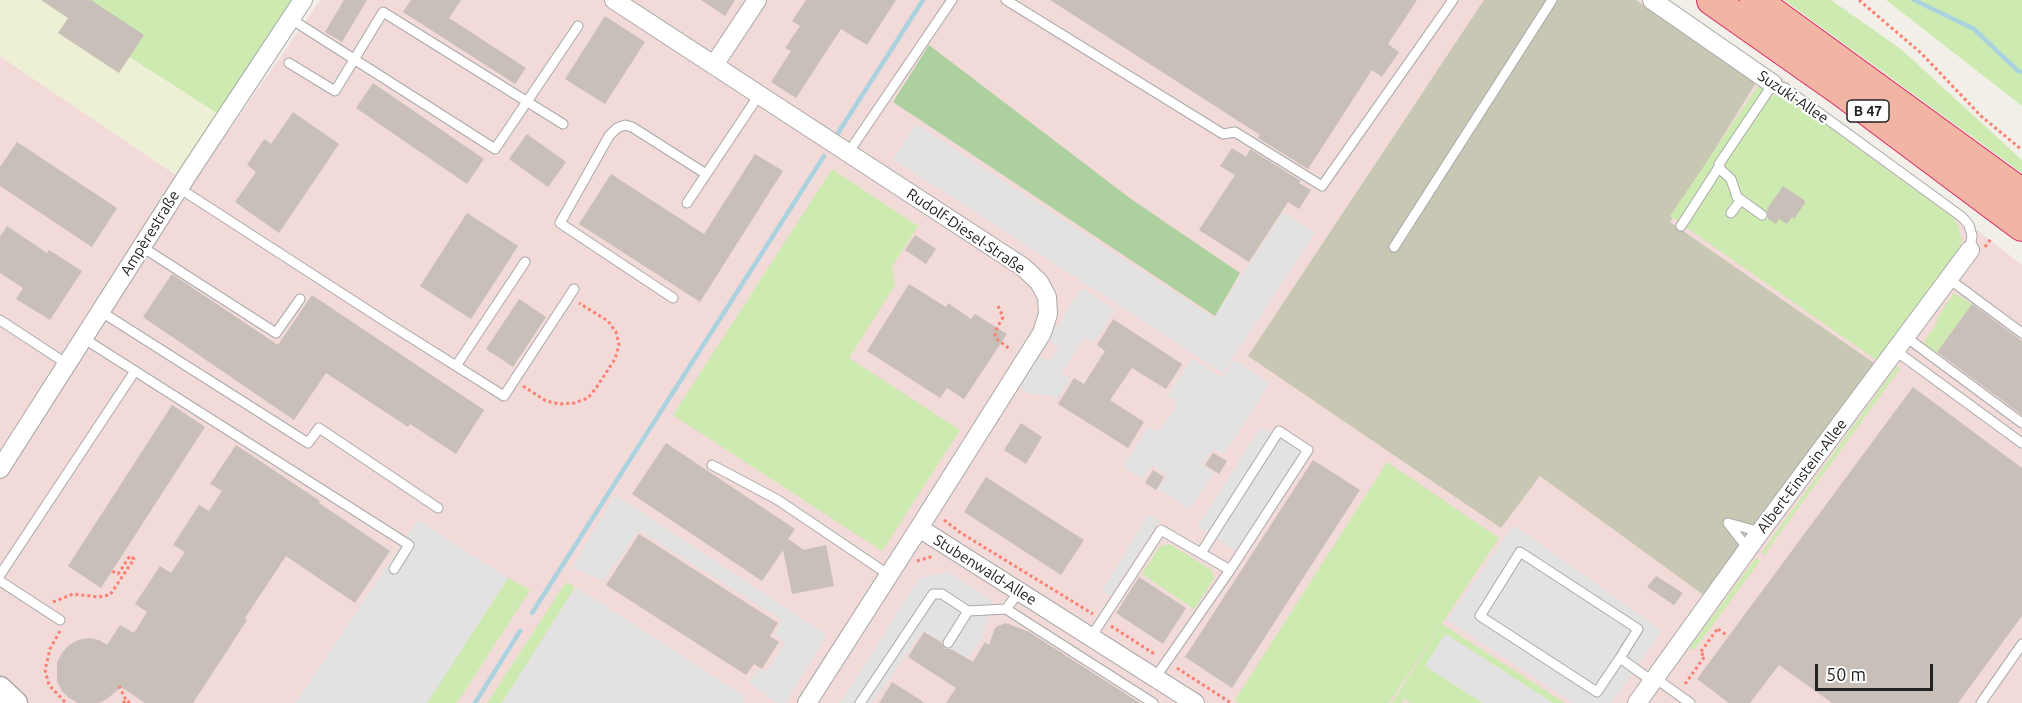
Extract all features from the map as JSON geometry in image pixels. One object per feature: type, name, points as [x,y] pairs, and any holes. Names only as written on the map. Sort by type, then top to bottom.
[{"type":"highway","name":"B 47","points":[[1712,0],[1840,90],[2022,225]]},
{"type":"highway","name":"B 47","points":[[1755,0],[2022,194]]},
{"type":"street","name":"Ampèrestraße","points":[[0,469],[179,188],[303,0]]},
{"type":"street","name":"Rudolf-Diesel-Straße","points":[[614,0],[1023,267],[1039,282],[1047,297],[1048,314],[1042,333],[920,528]]},
{"type":"street","points":[[714,65],[757,0]]},
{"type":"street","name":"Suzuki-Allee","points":[[1652,0],[1773,84]]},
{"type":"street","name":"Albert-Einstein-Allee","points":[[1638,703],[1760,532],[1970,250]]},
{"type":"street","name":"Stubenwald-Allee","points":[[807,703],[920,528],[1186,700]]},
{"type":"street","points":[[0,688],[16,703]]},
{"type":"lane","points":[[848,153],[952,0]]},
{"type":"lane","points":[[1006,0],[1223,134],[1235,132],[1322,186],[1453,0]]},
{"type":"lane","points":[[1394,247],[1551,0]]},
{"type":"lane","points":[[289,63],[335,91],[383,12],[563,124]]},
{"type":"lane","points":[[291,19],[495,149],[578,26]]},
{"type":"lane","points":[[1682,226],[1719,164],[1773,84]]},
{"type":"lane","name":"Suzuki-Allee","points":[[1773,84],[1785,88],[1962,217],[1969,225],[1972,236],[1970,250]]},
{"type":"lane","points":[[687,203],[759,95]]},
{"type":"lane","points":[[673,298],[560,223],[609,136],[617,128],[625,125],[632,127],[706,174]]},
{"type":"lane","points":[[1719,167],[1731,179],[1740,201],[1762,215]]},
{"type":"lane","points":[[179,188],[504,396],[571,293]]},
{"type":"lane","points":[[1731,213],[1740,201]]},
{"type":"lane","points":[[141,247],[276,333],[300,299]]},
{"type":"lane","points":[[456,366],[525,262]]},
{"type":"lane","points":[[1949,279],[2022,333]]},
{"type":"lane","points":[[100,311],[308,443],[319,428],[438,508]]},
{"type":"lane","points":[[0,320],[67,363]]},
{"type":"lane","points":[[83,338],[409,545],[394,569]]},
{"type":"lane","points":[[1901,344],[2022,423]]},
{"type":"lane","points":[[1901,344],[2022,443]]},
{"type":"lane","points":[[0,575],[135,371]]},
{"type":"lane","points":[[1155,678],[1230,570],[1308,450],[1279,430],[1201,553]]},
{"type":"lane","points":[[712,465],[778,500],[889,575]]},
{"type":"lane","points":[[1748,549],[1728,523],[1760,532]]},
{"type":"lane","points":[[1091,637],[1161,530],[1230,570]]},
{"type":"lane","points":[[1520,552],[1638,629],[1620,658],[1597,692],[1480,616],[1520,552]]},
{"type":"lane","points":[[0,581],[60,620]]},
{"type":"lane","points":[[1006,609],[1019,592]]},
{"type":"lane","points":[[860,703],[933,594],[942,594],[968,611],[1006,609],[1152,703]]},
{"type":"lane","points":[[948,644],[968,611]]},
{"type":"lane","points":[[1981,703],[2022,644]]},
{"type":"lane","points":[[1620,658],[1690,703]]},
{"type":"path","points":[[1859,0],[1920,53],[1981,116],[2022,150]]},
{"type":"path","points":[[514,380],[546,401],[560,404],[574,403],[588,398],[596,388],[615,359],[619,345],[616,332],[608,321],[571,293]]},
{"type":"path","points":[[998,306],[1004,317],[995,335],[998,340],[1025,360]]},
{"type":"path","points":[[931,510],[961,533],[1231,703]]},
{"type":"path","points":[[41,608],[73,594],[98,597],[110,595],[134,559],[130,556],[118,574],[112,571]]},
{"type":"path","points":[[910,566],[927,557],[937,556]]},
{"type":"path","points":[[60,620],[60,632],[50,649],[45,670],[49,685],[66,703]]},
{"type":"path","points":[[1678,694],[1705,656],[1700,653],[1716,627],[1728,636]]},
{"type":"path","points":[[119,686],[124,702],[130,703]]},
{"type":"shaded area","points":[[0,0],[55,0],[51,7],[217,113],[177,176],[0,56]]},
{"type":"shaded area","points":[[320,0],[1667,0],[1773,71],[2022,265],[2022,703],[0,703],[0,56],[191,185]]},
{"type":"shaded area","points":[[1484,0],[1636,0],[1757,81],[1670,222],[1877,365],[1705,596],[1540,476],[1501,528],[1248,356]]},
{"type":"shaded area","points":[[916,124],[1214,318],[1283,212],[1315,233],[1223,373],[893,159]]},
{"type":"shaded area","points":[[1082,288],[1115,310],[1094,342],[1085,337],[1061,373],[1070,379],[1056,400],[1048,395],[1029,394],[1019,387],[1039,356],[1048,362],[1059,347],[1048,340]]},
{"type":"shaded area","points":[[1192,358],[1222,378],[1234,360],[1270,383],[1223,455],[1213,448],[1202,465],[1213,473],[1190,510],[1158,489],[1167,475],[1152,465],[1142,479],[1123,466],[1149,426],[1158,432],[1178,403],[1168,396]]},
{"type":"shaded area","points":[[1261,427],[1300,452],[1235,551],[1197,526]]},
{"type":"shaded area","points":[[615,495],[827,635],[785,703],[777,703],[749,683],[758,670],[767,671],[785,643],[775,635],[782,620],[639,530],[603,581],[572,567]]},
{"type":"shaded area","points":[[1149,514],[1159,521],[1110,596],[1102,590]]},
{"type":"shaded area","points":[[418,520],[508,578],[427,703],[295,703]]},
{"type":"shaded area","points":[[1514,525],[1662,631],[1611,703],[1573,703],[1447,620]]},
{"type":"shaded area","points":[[949,572],[993,602],[981,640],[967,658],[923,630],[872,703],[840,703],[919,578]]},
{"type":"shaded area","points":[[576,587],[746,697],[742,703],[502,703]]},
{"type":"shaded area","points":[[1445,634],[1553,703],[1483,703],[1425,666]]},
{"type":"green space","points":[[55,0],[292,0],[217,113],[51,7]]},
{"type":"green space","points":[[1784,0],[1831,0],[1902,50],[2022,160],[2022,173]]},
{"type":"green space","points":[[1886,0],[2022,0],[2022,106]]},
{"type":"green space","points":[[929,45],[1131,199],[1240,273],[1215,316],[893,102]]},
{"type":"green space","points":[[1760,85],[1774,96],[1781,92],[1952,217],[1958,225],[1962,241],[1958,250],[1879,362],[1670,216]]},
{"type":"green space","points":[[832,169],[918,226],[892,266],[895,285],[849,358],[960,430],[882,551],[673,415]]},
{"type":"green space","points":[[1954,293],[1972,304],[1935,354],[1922,345]]},
{"type":"green space","points":[[1897,366],[1900,369],[1764,555],[1761,553]]},
{"type":"green space","points":[[1387,462],[1499,538],[1389,703],[1239,703],[1235,700]]},
{"type":"green space","points":[[1170,544],[1211,570],[1214,579],[1194,609],[1142,574],[1160,546]]},
{"type":"green space","points":[[1756,558],[1760,561],[1694,650],[1690,647]]},
{"type":"green space","points":[[508,578],[530,590],[457,703],[427,703]]},
{"type":"green space","points":[[566,582],[575,587],[502,703],[487,703]]},
{"type":"green space","points":[[1442,624],[1565,703],[1553,703],[1446,634],[1425,666],[1483,703],[1411,703],[1403,698],[1402,703],[1392,703]]},
{"type":"building","points":[[41,0],[91,0],[144,35],[119,73],[58,33],[68,18]]},
{"type":"building","points":[[344,0],[367,0],[342,42],[325,32]]},
{"type":"building","points":[[411,0],[461,0],[449,18],[526,68],[515,84],[403,12]]},
{"type":"building","points":[[701,0],[735,0],[725,16]]},
{"type":"building","points":[[806,0],[896,0],[867,45],[841,29],[796,98],[771,82],[791,51],[785,48],[800,26],[792,21]]},
{"type":"building","points":[[1050,0],[1417,0],[1388,44],[1399,52],[1382,77],[1372,70],[1308,169],[1258,138],[1260,135]]},
{"type":"building","points":[[605,16],[645,42],[605,104],[565,79]]},
{"type":"building","points":[[373,83],[484,159],[467,184],[356,108]]},
{"type":"building","points":[[293,112],[339,144],[279,233],[235,202],[256,172],[247,165],[264,139],[271,144]]},
{"type":"building","points":[[527,134],[566,162],[548,187],[509,159]]},
{"type":"building","points":[[17,142],[117,208],[92,247],[0,186],[0,167]]},
{"type":"building","points":[[1232,148],[1246,157],[1250,149],[1301,181],[1299,183],[1311,190],[1299,209],[1288,202],[1249,262],[1199,230],[1235,175],[1220,166]]},
{"type":"building","points":[[755,154],[783,171],[700,302],[579,224],[611,174],[704,234]]},
{"type":"building","points":[[1783,186],[1805,203],[1794,219],[1792,217],[1787,224],[1779,219],[1776,224],[1768,219],[1767,209]]},
{"type":"building","points":[[467,213],[518,246],[471,319],[420,286]]},
{"type":"building","points":[[7,226],[47,253],[49,250],[82,271],[50,320],[16,299],[23,288],[0,273],[0,237]]},
{"type":"building","points":[[915,235],[936,249],[926,264],[905,250]]},
{"type":"building","points":[[172,274],[278,345],[312,295],[484,410],[456,454],[410,424],[408,427],[326,373],[294,420],[143,317]]},
{"type":"building","points":[[909,284],[946,307],[948,303],[971,319],[975,314],[1007,334],[964,399],[947,388],[940,398],[867,351]]},
{"type":"building","points":[[519,299],[546,317],[513,367],[486,349]]},
{"type":"building","points":[[1972,304],[2022,341],[2022,415],[1937,352]]},
{"type":"building","points":[[1113,319],[1182,364],[1166,389],[1132,368],[1110,400],[1144,422],[1128,448],[1058,404],[1074,378],[1084,384],[1105,351],[1097,345]]},
{"type":"building","points":[[1913,387],[2022,468],[2022,616],[1958,703],[1832,703],[1779,665],[1750,703],[1729,703],[1697,679]]},
{"type":"building","points":[[172,405],[205,427],[101,588],[68,566]]},
{"type":"building","points":[[1021,423],[1042,437],[1026,464],[1004,450]]},
{"type":"building","points":[[666,443],[795,529],[788,539],[804,550],[826,545],[834,586],[792,594],[783,550],[762,581],[632,494]]},
{"type":"building","points":[[236,445],[390,551],[355,603],[286,556],[193,703],[145,703],[121,687],[99,703],[78,703],[69,698],[57,681],[57,662],[62,653],[78,640],[89,638],[107,645],[120,625],[134,633],[147,612],[135,604],[160,566],[171,573],[185,552],[173,545],[199,505],[209,511],[222,491],[210,484]]},
{"type":"building","points":[[1213,453],[1227,461],[1219,474],[1205,465]]},
{"type":"building","points":[[1313,460],[1360,490],[1232,688],[1185,657]]},
{"type":"building","points":[[1153,470],[1164,477],[1156,490],[1145,483]]},
{"type":"building","points":[[986,477],[1084,540],[1061,575],[964,512]]},
{"type":"building","points":[[639,534],[778,623],[770,636],[779,642],[762,669],[754,664],[746,675],[606,585]]},
{"type":"building","points":[[1656,576],[1683,593],[1674,605],[1647,587]]},
{"type":"building","points":[[1139,577],[1186,608],[1163,644],[1116,613]]},
{"type":"building","points":[[1006,623],[1029,632],[1140,703],[946,703],[956,688],[908,657],[924,632],[941,642],[945,649],[951,649],[973,662],[985,642],[989,645],[995,628]]},
{"type":"building","points":[[892,682],[925,703],[879,703]]},
{"type":"waterway","points":[[838,133],[923,0]]},
{"type":"waterway","points":[[1914,0],[1974,29],[2018,71],[2022,72]]},
{"type":"waterway","points":[[532,613],[824,156]]},
{"type":"waterway","points":[[475,703],[520,631]]}]
